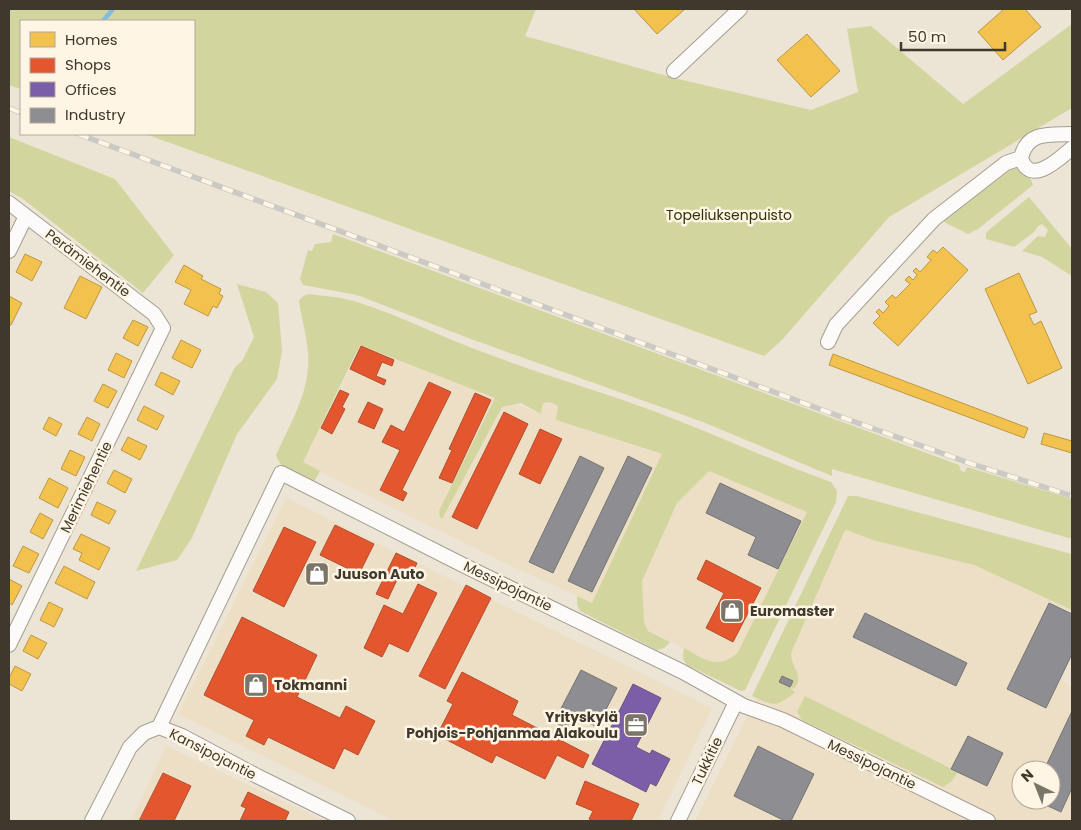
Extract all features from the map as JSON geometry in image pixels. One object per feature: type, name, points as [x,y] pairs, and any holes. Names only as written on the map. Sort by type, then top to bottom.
[{"type":"street","points":[[674,71],[740,9]]},
{"type":"street","points":[[1072,134],[1043,134],[1027,143],[1022,151],[1021,158],[1026,168],[1033,171],[1039,170],[1046,168],[1072,148]]},
{"type":"street","points":[[828,342],[836,325],[934,219],[1006,163],[1021,158]]},
{"type":"street","name":"Perämiehentie","points":[[9,203],[154,314],[163,328]]},
{"type":"street","points":[[9,250],[26,216]]},
{"type":"street","name":"Merimiehentie","points":[[9,645],[163,328]]},
{"type":"street","name":"Messipojantie","points":[[160,727],[281,473],[683,672],[736,702],[783,720],[988,821]]},
{"type":"street","name":"Tukkitie","points":[[678,821],[736,702]]},
{"type":"street","name":"Kansipojantie","points":[[92,821],[130,747],[144,733],[160,727],[182,736],[348,821]]},
{"type":"shaded area","points":[[360,345],[541,414],[543,403],[550,402],[558,406],[556,420],[716,473],[808,512],[738,652],[721,662],[709,661],[302,463],[346,377]]},
{"type":"shaded area","points":[[286,498],[712,708],[658,821],[394,821],[178,714]]},
{"type":"shaded area","points":[[841,528],[876,541],[974,565],[1072,610],[1072,658],[1062,680],[1070,687],[1072,684],[1072,821],[695,821]]},
{"type":"shaded area","points":[[166,746],[325,821],[131,821]]},
{"type":"green space","name":"Topeliuksenpuisto","points":[[9,9],[536,9],[525,36],[674,78],[811,110],[858,92],[847,29],[871,26],[963,104],[1072,24],[1072,108],[889,217],[781,341],[764,356],[148,135],[195,135],[195,20],[20,20],[20,89],[9,85]]},
{"type":"green space","points":[[9,137],[115,179],[174,255],[143,293],[23,199],[9,191]]},
{"type":"green space","points":[[1013,168],[1020,169],[1026,173],[1033,185],[978,229],[968,234],[943,220]]},
{"type":"green space","points":[[1029,197],[1072,249],[1072,276],[1042,257],[1022,251],[1038,236],[1045,237],[1048,230],[1042,224],[1014,247],[986,239],[986,233],[989,230]]},
{"type":"green space","points":[[333,234],[959,465],[961,471],[965,472],[967,467],[1072,499],[1072,539],[832,469],[832,476],[703,422],[471,339],[357,295],[303,285],[300,279],[308,250],[312,251],[315,244],[331,242]]},
{"type":"green space","points":[[237,284],[266,292],[278,303],[282,351],[277,379],[237,434],[192,538],[177,560],[136,571],[235,367],[242,361],[254,337]]},
{"type":"green space","points":[[305,295],[343,298],[371,307],[488,354],[656,412],[831,482],[837,491],[836,502],[745,690],[741,691],[687,665],[683,655],[684,648],[705,659],[717,662],[731,658],[738,652],[807,512],[709,471],[677,503],[642,581],[644,622],[648,631],[670,642],[664,648],[657,650],[580,611],[577,605],[577,596],[592,603],[662,454],[556,420],[558,406],[550,402],[543,403],[541,414],[521,403],[502,407],[442,519],[439,511],[495,398],[360,345],[303,462],[320,471],[315,480],[311,482],[286,469],[281,465],[276,455],[299,406],[306,380],[308,367],[307,346],[299,300]]},
{"type":"green space","points":[[848,496],[857,496],[1072,554],[1072,610],[974,565],[876,541],[846,530],[791,653],[798,675],[797,684],[794,689],[791,687],[795,692],[784,701],[775,704],[752,696]]},
{"type":"green space","points":[[805,696],[958,772],[951,782],[943,787],[802,720],[797,712]]},
{"type":"building: Homes","points":[[634,9],[685,9],[657,34]]},
{"type":"building: Homes","points":[[1004,9],[1025,9],[1041,27],[1003,60],[978,32]]},
{"type":"building: Homes","points":[[807,34],[840,71],[811,97],[777,60]]},
{"type":"building: Homes","points":[[943,247],[968,270],[898,346],[873,323],[880,316],[876,312],[879,309],[883,313],[889,306],[885,302],[892,295],[896,298],[910,284],[905,280],[909,276],[913,280],[917,275],[913,271],[916,268],[920,272],[931,260],[927,257],[933,250],[937,253]]},
{"type":"building: Homes","points":[[25,254],[42,262],[32,281],[16,272]]},
{"type":"building: Homes","points":[[184,265],[203,276],[201,279],[221,289],[219,294],[223,296],[217,308],[213,306],[208,316],[184,304],[191,290],[175,282]]},
{"type":"building: Homes","points":[[1019,273],[1037,312],[1029,315],[1034,325],[1041,321],[1062,368],[1028,384],[985,289]]},
{"type":"building: Homes","points":[[80,276],[102,287],[86,319],[64,308]]},
{"type":"building: Homes","points":[[9,296],[22,303],[11,325],[9,324]]},
{"type":"building: Homes","points":[[133,320],[148,327],[138,346],[123,338]]},
{"type":"building: Homes","points":[[181,340],[201,350],[192,368],[172,358]]},
{"type":"building: Homes","points":[[116,353],[132,361],[124,378],[108,370]]},
{"type":"building: Homes","points":[[833,354],[1028,428],[1024,438],[829,365]]},
{"type":"building: Homes","points":[[161,372],[180,381],[173,395],[155,385]]},
{"type":"building: Homes","points":[[103,384],[117,391],[108,408],[94,401]]},
{"type":"building: Homes","points":[[144,406],[164,416],[157,430],[137,420]]},
{"type":"building: Homes","points":[[49,417],[62,424],[56,436],[43,429]]},
{"type":"building: Homes","points":[[87,417],[100,424],[92,441],[78,434]]},
{"type":"building: Homes","points":[[1044,433],[1072,441],[1072,453],[1041,444]]},
{"type":"building: Homes","points":[[128,437],[147,446],[140,460],[121,450]]},
{"type":"building: Homes","points":[[70,450],[85,457],[76,476],[61,469]]},
{"type":"building: Homes","points":[[114,470],[132,479],[125,493],[107,483]]},
{"type":"building: Homes","points":[[49,478],[68,488],[58,508],[39,498]]},
{"type":"building: Homes","points":[[97,502],[116,511],[109,524],[91,515]]},
{"type":"building: Homes","points":[[40,513],[53,520],[43,539],[30,532]]},
{"type":"building: Homes","points":[[81,534],[110,548],[99,570],[79,560],[82,553],[73,549]]},
{"type":"building: Homes","points":[[23,546],[39,554],[29,573],[13,566]]},
{"type":"building: Homes","points":[[64,566],[95,582],[87,599],[55,583]]},
{"type":"building: Homes","points":[[9,579],[22,586],[12,605],[9,603]]},
{"type":"building: Homes","points":[[49,602],[63,609],[54,627],[40,620]]},
{"type":"building: Homes","points":[[31,635],[47,643],[38,659],[23,651]]},
{"type":"building: Homes","points":[[15,666],[31,674],[22,691],[9,684],[9,678]]},
{"type":"building: Shops","points":[[361,346],[394,360],[392,366],[382,362],[376,376],[386,380],[384,385],[350,369]]},
{"type":"building: Shops","points":[[429,382],[451,392],[402,490],[407,493],[403,501],[380,490],[400,450],[382,442],[391,425],[404,432]]},
{"type":"building: Shops","points":[[340,390],[349,394],[342,407],[345,409],[332,434],[321,428]]},
{"type":"building: Shops","points":[[475,393],[491,400],[452,483],[439,478],[452,450],[449,449]]},
{"type":"building: Shops","points":[[368,402],[383,409],[374,429],[358,422]]},
{"type":"building: Shops","points":[[504,412],[528,424],[477,529],[452,517]]},
{"type":"building: Shops","points":[[540,429],[562,439],[540,484],[519,474]]},
{"type":"building: Shops","points":[[335,525],[374,544],[359,574],[320,555]]},
{"type":"building: Shops","points":[[284,527],[316,542],[284,607],[253,591]]},
{"type":"building: Shops","points":[[396,553],[417,563],[412,574],[402,569],[388,599],[376,594]]},
{"type":"building: Shops","name":"Euromaster","points":[[706,560],[761,588],[733,642],[706,628],[724,593],[697,579]]},
{"type":"building: Shops","points":[[418,584],[437,593],[408,652],[389,643],[382,657],[364,648],[384,605],[403,614]]},
{"type":"building: Shops","points":[[466,585],[491,598],[445,689],[419,676]]},
{"type":"building: Shops","name":"Tokmanni","points":[[242,617],[317,655],[297,697],[340,718],[346,706],[375,721],[358,755],[344,748],[334,769],[268,737],[264,745],[246,736],[254,720],[204,695]]},
{"type":"building: Shops","points":[[462,672],[518,701],[512,715],[589,755],[583,768],[557,755],[545,779],[496,755],[492,763],[437,735],[453,704],[447,701]]},
{"type":"building: Shops","points":[[163,773],[191,786],[174,821],[139,821]]},
{"type":"building: Shops","points":[[585,781],[639,804],[631,821],[593,821],[589,819],[593,811],[576,804]]},
{"type":"building: Shops","points":[[248,792],[289,812],[285,821],[240,821],[246,808],[241,806]]},
{"type":"building: Offices","points":[[633,684],[661,698],[636,747],[650,754],[652,750],[670,759],[656,786],[650,783],[646,792],[592,764]]},
{"type":"building: Industry","points":[[580,456],[604,468],[553,573],[529,562]]},
{"type":"building: Industry","points":[[628,456],[652,468],[592,592],[568,581]]},
{"type":"building: Industry","points":[[720,483],[801,521],[778,569],[748,555],[756,537],[706,513]]},
{"type":"building: Industry","points":[[1049,603],[1072,614],[1072,654],[1046,708],[1007,689]]},
{"type":"building: Industry","points":[[865,613],[967,663],[956,686],[853,637]]},
{"type":"building: Industry","points":[[581,670],[617,688],[597,727],[577,717],[570,731],[554,722]]},
{"type":"building: Industry","points":[[782,676],[793,681],[790,687],[779,682]]},
{"type":"building: Industry","points":[[1072,711],[1072,788],[1061,812],[1057,810],[1061,810],[1061,760],[1049,760]]},
{"type":"building: Industry","points":[[968,736],[1003,753],[987,786],[951,769]]},
{"type":"building: Industry","points":[[758,746],[814,774],[791,821],[785,821],[734,796]]},
{"type":"waterway","points":[[104,20],[113,9]]},
{"type":"railway","points":[[9,108],[20,113]]},
{"type":"railway","points":[[81,135],[844,418],[972,464],[1072,496]]},
{"type":"place","name":"Juuson Auto","points":[[317,574]]},
{"type":"place","name":"Euromaster","points":[[732,611]]},
{"type":"place","name":"Tokmanni","points":[[256,685]]},
{"type":"place","name":"Yrityskylä Pohjois-Pohjanmaa Alakoulu","points":[[636,725]]}]
